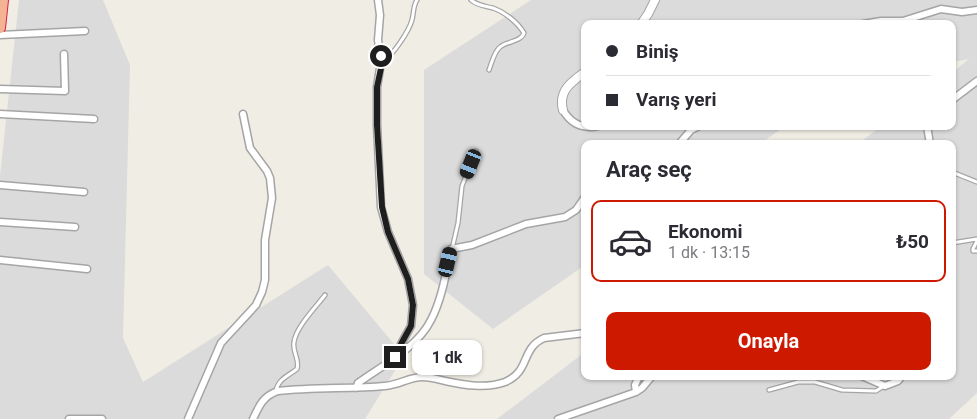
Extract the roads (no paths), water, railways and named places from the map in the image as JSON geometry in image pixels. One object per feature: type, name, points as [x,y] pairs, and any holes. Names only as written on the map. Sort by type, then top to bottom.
[{"type":"highway","points":[[0,28],[3,0]]},
{"type":"street","points":[[378,0],[380,16],[378,40],[381,62],[377,87],[377,125],[382,207],[388,232],[408,279],[413,305],[411,326],[401,344],[402,352]]},
{"type":"street","points":[[643,20],[655,0]]},
{"type":"street","points":[[906,20],[942,9],[962,12],[977,10]]},
{"type":"street","points":[[0,35],[85,31]]},
{"type":"street","points":[[0,89],[65,91],[64,54]]},
{"type":"street","points":[[581,75],[567,86],[563,92],[561,104],[570,120],[581,125]]},
{"type":"street","points":[[956,97],[977,81]]},
{"type":"street","points":[[0,114],[94,119]]},
{"type":"street","points":[[188,419],[221,343],[256,305],[265,280],[266,240],[272,198],[270,178],[267,170],[250,148],[243,114]]},
{"type":"street","points":[[682,140],[691,130]]},
{"type":"street","points":[[0,185],[84,192]]},
{"type":"street","points":[[356,388],[358,383],[402,352],[421,335],[431,322],[451,249],[472,246],[526,224],[565,217],[576,210],[581,203]]},
{"type":"street","points":[[0,222],[75,227]]},
{"type":"street","points":[[0,260],[87,269]]},
{"type":"street","points":[[253,419],[262,401],[271,393],[301,388],[389,386],[421,377],[473,386],[505,382],[519,372],[524,365],[530,348],[538,341],[544,338],[581,333]]},
{"type":"street","points":[[636,392],[634,387],[637,380]]},
{"type":"street","points":[[558,419],[636,392],[649,380]]},
{"type":"street","points":[[871,380],[885,386],[899,380]]},
{"type":"street","points":[[69,419],[102,419]]},
{"type":"lane","points":[[381,62],[388,58],[409,27],[417,0]]},
{"type":"lane","points":[[471,0],[482,6],[505,13],[524,33],[520,38],[499,47],[489,70]]},
{"type":"lane","points":[[451,249],[458,223],[462,186],[476,151]]},
{"type":"lane","points":[[956,174],[977,182]]},
{"type":"lane","points":[[956,242],[977,240],[973,249],[973,251],[977,251]]},
{"type":"lane","points":[[276,392],[277,386],[282,379],[297,369],[298,363],[294,348],[295,338],[325,295]]},
{"type":"lane","points":[[770,390],[798,382],[815,382],[842,390],[876,391],[885,386]]}]
